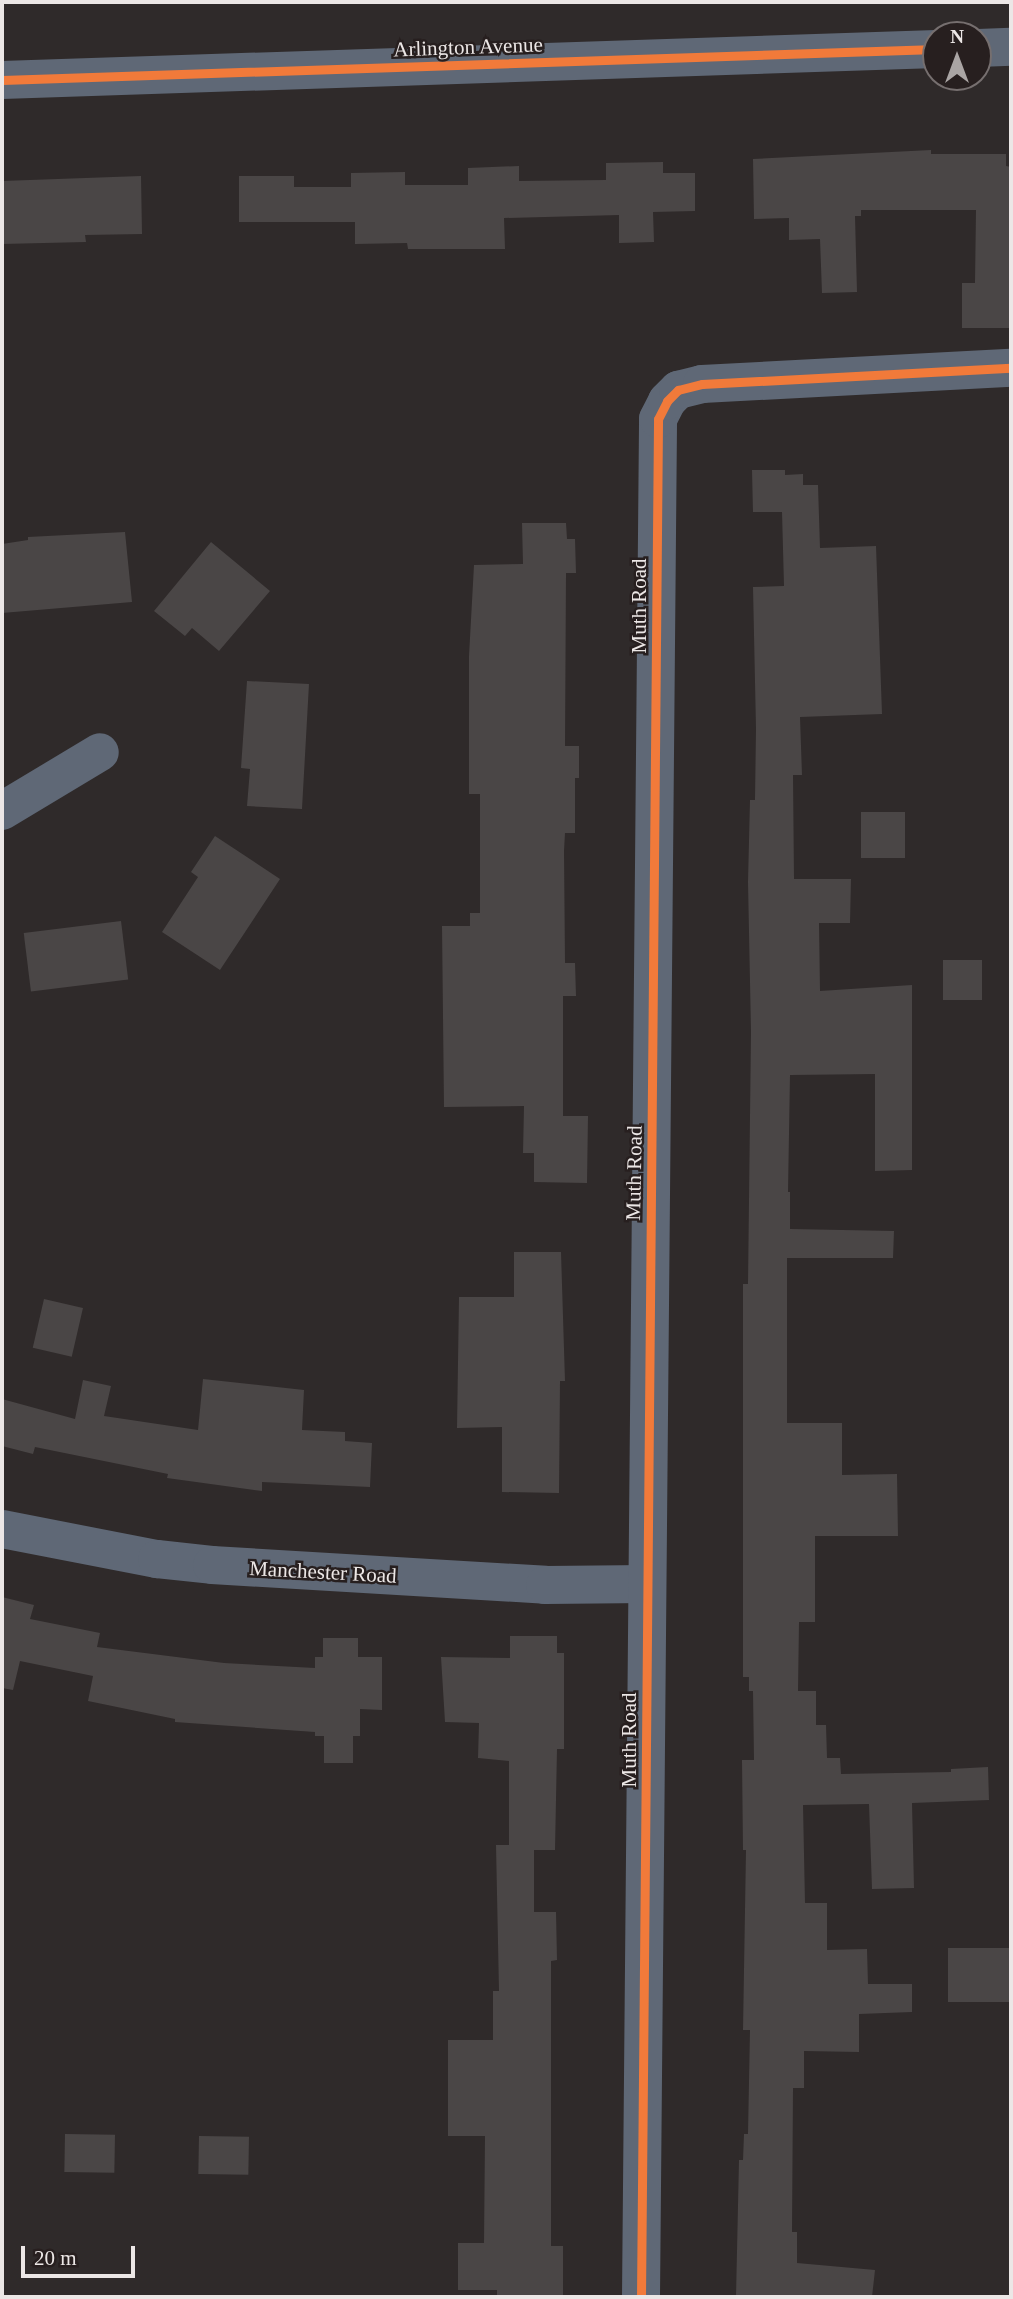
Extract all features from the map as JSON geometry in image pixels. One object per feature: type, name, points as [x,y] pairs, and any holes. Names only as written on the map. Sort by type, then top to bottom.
[{"type":"street","points":[[992,48],[1011,47]]},
{"type":"street","name":"Arlington Avenue","points":[[2,80],[922,49]]},
{"type":"street","name":"Muth Road","points":[[641,2297],[659,419],[667,401],[678,390],[702,384],[1011,368]]},
{"type":"street","points":[[2,811],[100,752]]},
{"type":"street","name":"Manchester Road","points":[[2,1529],[157,1559],[212,1565],[545,1585],[647,1584]]},
{"type":"building","points":[[931,150],[931,154],[1006,154],[1006,166],[1011,167],[1009,328],[962,328],[962,283],[975,283],[976,210],[861,210],[861,216],[855,216],[857,292],[822,293],[820,239],[789,240],[789,218],[754,219],[753,159]]},
{"type":"building","points":[[663,162],[663,173],[695,173],[695,211],[653,212],[654,242],[619,243],[619,215],[504,218],[505,249],[408,249],[407,243],[355,244],[355,222],[239,222],[239,176],[294,176],[294,187],[351,187],[351,173],[405,172],[405,185],[468,185],[468,168],[519,166],[519,181],[606,180],[606,163]]},
{"type":"building","points":[[141,176],[142,234],[85,235],[86,242],[2,244],[2,181]]},
{"type":"building","points":[[752,470],[785,470],[785,475],[803,474],[803,485],[818,485],[820,548],[876,546],[882,714],[800,717],[802,775],[793,775],[794,879],[851,879],[850,923],[819,923],[820,991],[912,985],[912,1170],[875,1171],[875,1074],[790,1075],[790,1229],[894,1231],[893,1258],[787,1258],[787,1423],[842,1423],[842,1475],[897,1474],[898,1536],[815,1536],[815,1622],[799,1622],[798,1691],[816,1691],[816,1725],[826,1725],[827,1758],[840,1758],[841,1774],[951,1772],[951,1769],[988,1767],[989,1800],[912,1803],[914,1888],[872,1889],[869,1804],[803,1805],[805,1903],[827,1903],[827,1950],[867,1949],[868,1984],[912,1984],[912,2012],[859,2014],[859,2052],[804,2051],[804,2088],[793,2088],[792,2232],[797,2232],[797,2263],[875,2270],[872,2297],[736,2297],[739,2160],[743,2160],[744,2134],[748,2134],[750,2030],[743,2030],[746,1850],[743,1850],[742,1760],[754,1760],[753,1691],[749,1691],[749,1677],[743,1677],[743,1284],[748,1284],[751,1032],[748,882],[750,800],[755,800],[756,729],[753,587],[784,586],[782,512],[753,512]]},
{"type":"building","points":[[522,523],[566,523],[567,539],[575,539],[576,573],[566,573],[565,746],[579,746],[579,778],[575,778],[575,833],[565,833],[564,851],[565,963],[575,963],[576,996],[563,996],[563,1116],[588,1116],[587,1183],[534,1182],[534,1153],[523,1153],[524,1106],[444,1107],[442,926],[470,926],[470,913],[480,913],[480,794],[469,794],[469,656],[474,565],[523,564]]},
{"type":"building","points":[[125,532],[132,602],[2,613],[2,544],[28,540],[28,537]]},
{"type":"building","points":[[211,542],[270,591],[219,651],[192,628],[185,636],[154,611]]},
{"type":"building","points":[[247,681],[309,684],[302,809],[247,806],[250,769],[241,768]]},
{"type":"building","points":[[861,812],[905,812],[905,858],[861,858]]},
{"type":"building","points":[[215,836],[280,879],[220,970],[162,932],[198,877],[191,872]]},
{"type":"building","points":[[121,921],[128,980],[31,992],[24,933]]},
{"type":"building","points":[[943,960],[982,960],[982,1000],[943,1000]]},
{"type":"building","points":[[514,1252],[561,1252],[565,1381],[560,1381],[559,1493],[502,1492],[502,1427],[457,1428],[459,1297],[514,1297]]},
{"type":"building","points":[[44,1299],[83,1308],[72,1357],[33,1348]]},
{"type":"building","points":[[203,1379],[304,1390],[302,1430],[345,1432],[345,1441],[372,1443],[370,1487],[262,1482],[262,1491],[167,1478],[168,1474],[35,1447],[33,1454],[2,1446],[2,1399],[75,1419],[83,1380],[111,1386],[104,1416],[198,1430]]},
{"type":"building","points":[[2,1597],[34,1605],[30,1619],[100,1633],[97,1647],[224,1663],[315,1668],[315,1657],[323,1657],[323,1638],[358,1638],[358,1657],[382,1657],[382,1710],[360,1709],[360,1736],[353,1736],[353,1763],[324,1763],[324,1736],[315,1736],[315,1732],[175,1722],[175,1719],[88,1701],[93,1676],[20,1661],[13,1690],[2,1688]]},
{"type":"building","points":[[510,1636],[557,1636],[557,1653],[564,1653],[564,1749],[557,1749],[555,1850],[534,1850],[534,1912],[556,1912],[557,1960],[551,1961],[551,2246],[563,2246],[563,2297],[497,2297],[497,2290],[458,2290],[458,2243],[484,2243],[485,2136],[448,2136],[448,2040],[493,2040],[493,1991],[499,1991],[496,1845],[509,1845],[509,1761],[478,1758],[479,1723],[445,1722],[441,1657],[510,1658]]},
{"type":"building","points":[[948,1948],[1011,1948],[1011,2002],[948,2002]]},
{"type":"building","points":[[65,2134],[115,2135],[114,2173],[64,2172]]},
{"type":"building","points":[[199,2136],[249,2137],[248,2175],[198,2174]]},
{"type":"cycle path","points":[[2,80],[922,49]]},
{"type":"cycle path","points":[[641,2297],[658,419],[667,401],[678,390],[702,384],[1011,368]]}]
